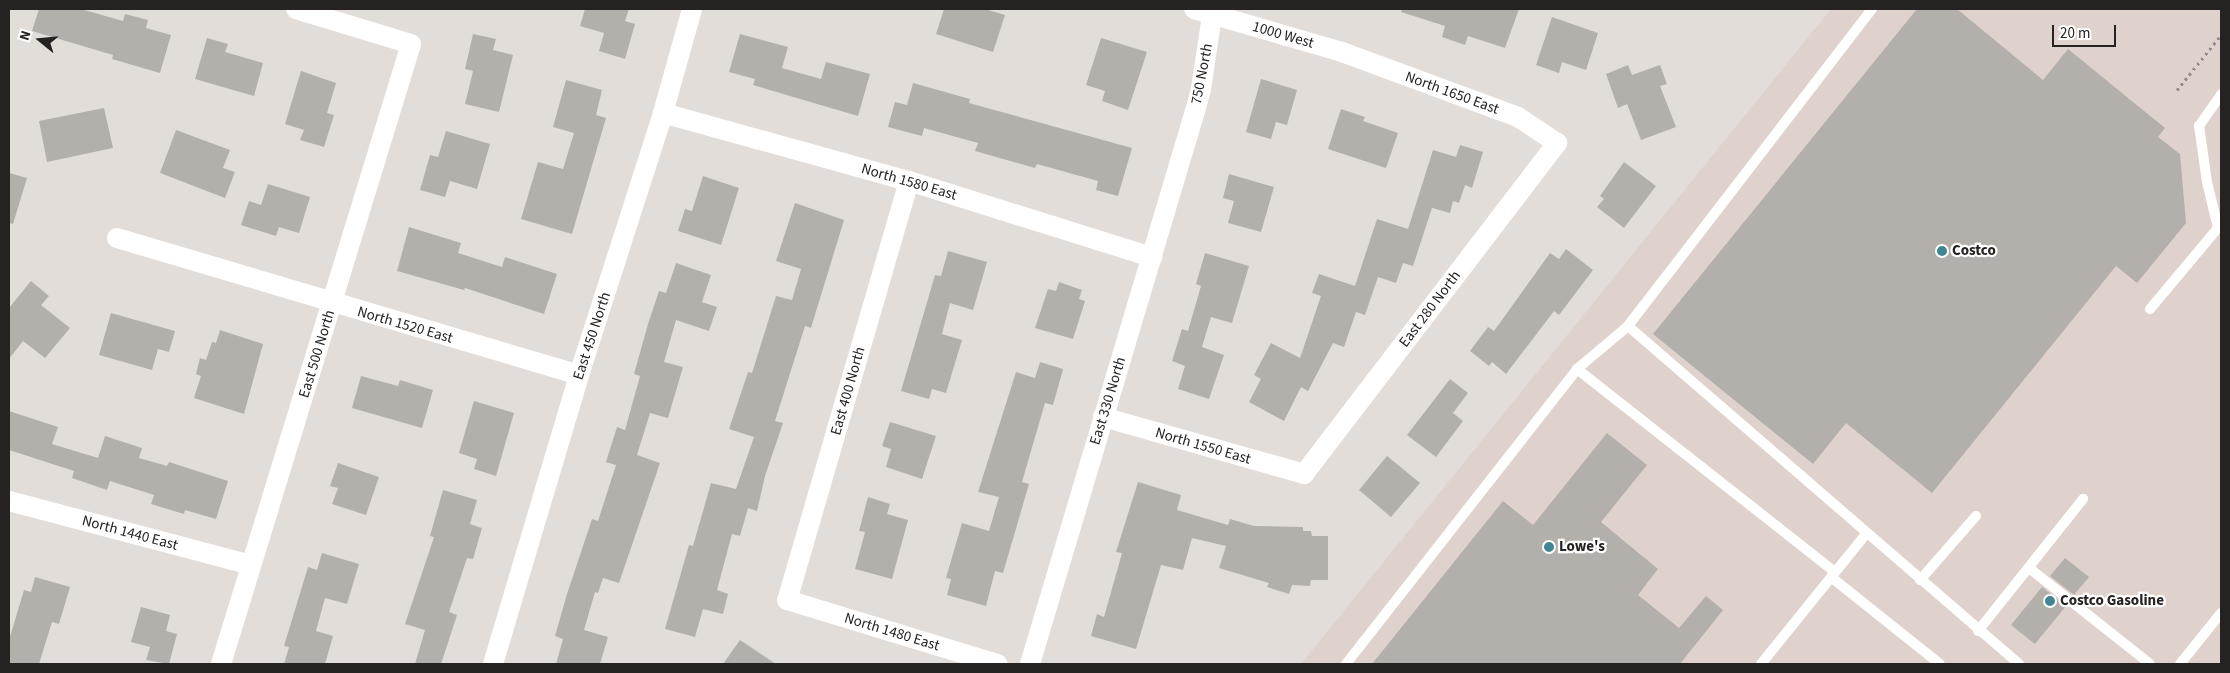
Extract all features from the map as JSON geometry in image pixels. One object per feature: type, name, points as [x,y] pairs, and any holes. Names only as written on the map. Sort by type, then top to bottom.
[{"type":"street","name":"East 500 North","points":[[221,664],[333,304],[411,44],[296,9]]},
{"type":"street","name":"East 450 North","points":[[493,664],[579,376],[663,113],[692,9]]},
{"type":"street","name":"1000 West","points":[[1206,10],[1342,52]]},
{"type":"street","name":"750 North","points":[[1187,138],[1201,89],[1206,10]]},
{"type":"street","name":"North 1650 East","points":[[1342,52],[1518,117],[1557,143]]},
{"type":"street","name":"North 1580 East","points":[[663,113],[909,181],[1152,257]]},
{"type":"street","name":"East 330 North","points":[[1030,664],[1187,138]]},
{"type":"street","name":"East 280 North","points":[[1304,474],[1557,143]]},
{"type":"street","name":"East 400 North","points":[[787,600],[909,181]]},
{"type":"street","name":"North 1520 East","points":[[117,238],[579,376]]},
{"type":"street","name":"North 1550 East","points":[[1103,417],[1304,474]]},
{"type":"street","name":"North 1440 East","points":[[9,501],[251,565]]},
{"type":"street","name":"North 1480 East","points":[[787,600],[998,664]]},
{"type":"lane","points":[[1346,664],[1577,369],[1628,326],[1872,9]]},
{"type":"lane","points":[[2150,309],[2218,228],[2199,126],[2221,94]]},
{"type":"lane","points":[[1628,326],[1978,631],[2019,664]]},
{"type":"lane","points":[[1577,369],[1833,575],[1940,664]]},
{"type":"lane","points":[[1978,631],[2084,499]]},
{"type":"lane","points":[[1920,580],[1976,516]]},
{"type":"lane","points":[[1761,664],[1866,534]]},
{"type":"lane","points":[[2029,568],[2150,664]]},
{"type":"lane","points":[[2180,664],[2221,613]]},
{"type":"path","points":[[2177,90],[2221,35]]},
{"type":"shaded area","points":[[1831,9],[2221,9],[2221,664],[1301,664]]},
{"type":"building","points":[[39,9],[81,9],[123,21],[125,14],[148,20],[146,28],[171,35],[160,73],[112,59],[113,55],[32,31]]},
{"type":"building","points":[[585,9],[629,9],[625,21],[635,24],[625,59],[599,51],[604,33],[580,26]]},
{"type":"building","points":[[944,9],[985,9],[1005,15],[993,52],[936,34]]},
{"type":"building","points":[[1402,9],[1519,9],[1505,48],[1468,36],[1465,45],[1442,37],[1445,26],[1401,12]]},
{"type":"building","name":"Costco","points":[[1917,9],[1957,9],[2043,80],[2068,49],[2165,128],[2158,137],[2180,154],[2186,223],[2137,283],[2116,266],[1932,493],[1846,423],[1813,464],[1653,334]]},
{"type":"building","points":[[1552,17],[1598,33],[1586,70],[1562,62],[1559,73],[1536,65]]},
{"type":"building","points":[[473,34],[496,39],[493,50],[513,55],[499,112],[465,104],[473,71],[465,69]]},
{"type":"building","points":[[740,34],[788,47],[782,68],[821,79],[826,62],[870,74],[858,116],[753,85],[755,79],[729,72]]},
{"type":"building","points":[[207,38],[228,44],[225,52],[263,63],[254,96],[195,79]]},
{"type":"building","points":[[1101,38],[1147,52],[1128,110],[1102,101],[1105,91],[1086,85]]},
{"type":"building","points":[[1628,65],[1632,75],[1660,65],[1667,84],[1660,86],[1676,127],[1641,140],[1627,104],[1618,108],[1606,74]]},
{"type":"building","points":[[301,71],[336,83],[327,113],[334,115],[324,147],[300,140],[304,130],[285,124]]},
{"type":"building","points":[[1261,79],[1297,90],[1287,125],[1276,122],[1271,139],[1246,132]]},
{"type":"building","points":[[566,80],[602,90],[596,115],[606,118],[572,234],[521,219],[538,162],[563,169],[574,133],[553,127]]},
{"type":"building","points":[[913,83],[970,99],[969,103],[1132,148],[1118,196],[1096,190],[1098,181],[1037,164],[1035,168],[975,151],[978,143],[924,128],[922,136],[888,127],[895,102],[907,105]]},
{"type":"building","points":[[104,108],[113,148],[47,162],[39,121]]},
{"type":"building","points":[[1341,109],[1365,117],[1363,121],[1398,133],[1386,168],[1328,149]]},
{"type":"building","points":[[176,130],[230,150],[223,168],[235,172],[225,198],[160,173]]},
{"type":"building","points":[[446,131],[490,144],[477,189],[450,181],[445,197],[420,190],[430,155],[438,157]]},
{"type":"building","points":[[1460,145],[1483,152],[1472,188],[1465,185],[1459,203],[1453,201],[1450,213],[1432,208],[1413,266],[1403,263],[1396,283],[1378,277],[1365,315],[1356,312],[1344,347],[1333,343],[1308,391],[1301,387],[1284,421],[1249,402],[1261,379],[1254,375],[1271,343],[1300,358],[1321,296],[1312,293],[1319,274],[1355,286],[1377,219],[1408,229],[1433,150],[1456,157]]},
{"type":"building","points":[[1624,162],[1656,186],[1624,228],[1597,207],[1604,199],[1600,196]]},
{"type":"building","points":[[9,173],[27,178],[13,224],[9,223]]},
{"type":"building","points":[[1229,174],[1274,187],[1261,232],[1228,223],[1234,201],[1223,198]]},
{"type":"building","points":[[703,176],[739,188],[721,245],[678,231],[685,209],[692,211]]},
{"type":"building","points":[[268,184],[310,197],[299,233],[279,227],[276,236],[241,225],[249,201],[261,205]]},
{"type":"building","points":[[795,203],[844,220],[811,328],[805,326],[775,421],[783,423],[765,476],[757,511],[748,508],[740,536],[732,534],[717,590],[728,594],[723,614],[703,609],[695,637],[665,629],[689,545],[693,546],[711,483],[736,489],[754,437],[729,429],[748,372],[752,373],[776,296],[792,300],[801,269],[776,261]]},
{"type":"building","points":[[409,227],[461,243],[458,253],[502,267],[505,257],[557,274],[544,314],[465,288],[464,290],[397,271]]},
{"type":"building","points":[[1566,249],[1593,270],[1559,315],[1554,311],[1506,374],[1492,362],[1489,366],[1470,351],[1488,327],[1494,331],[1550,253],[1559,259]]},
{"type":"building","points":[[948,251],[987,262],[973,310],[950,303],[942,334],[962,340],[946,393],[932,389],[929,399],[901,391],[935,275],[941,276]]},
{"type":"building","points":[[1205,253],[1249,266],[1232,323],[1211,317],[1202,347],[1224,355],[1209,399],[1178,389],[1185,366],[1172,361],[1182,329],[1188,331],[1201,286],[1196,284]]},
{"type":"building","points":[[676,263],[711,275],[702,302],[717,307],[709,331],[676,320],[664,362],[683,367],[668,418],[650,413],[637,455],[660,463],[619,583],[603,578],[598,593],[595,592],[584,630],[608,637],[600,664],[556,664],[563,639],[555,636],[567,594],[592,519],[598,521],[616,465],[606,462],[617,427],[625,430],[640,376],[634,374],[648,324],[659,291],[666,293]]},
{"type":"building","points":[[31,281],[49,296],[41,305],[70,328],[45,358],[23,341],[9,359],[9,308]]},
{"type":"building","points":[[1059,282],[1082,290],[1079,299],[1085,301],[1073,339],[1035,328],[1048,289],[1056,291]]},
{"type":"building","points":[[111,313],[175,331],[169,352],[158,349],[152,370],[99,355]]},
{"type":"building","points":[[220,330],[263,344],[244,414],[194,398],[201,376],[196,374],[200,358],[206,360],[212,342],[216,343]]},
{"type":"building","points":[[1040,362],[1063,369],[1053,405],[1045,403],[1022,482],[1029,484],[1003,573],[995,571],[986,606],[947,595],[951,579],[946,578],[962,523],[989,531],[999,497],[978,492],[1016,372],[1035,378]]},
{"type":"building","points":[[361,376],[398,386],[400,380],[433,390],[422,428],[352,408]]},
{"type":"building","points":[[1450,379],[1468,393],[1453,413],[1463,421],[1436,457],[1407,435]]},
{"type":"building","points":[[474,401],[514,413],[496,476],[474,469],[477,459],[459,453]]},
{"type":"building","points":[[9,411],[58,427],[52,444],[98,458],[105,436],[142,448],[139,458],[167,466],[169,462],[228,481],[216,519],[185,510],[184,514],[151,504],[154,495],[110,481],[107,490],[72,478],[74,471],[9,450]]},
{"type":"building","points":[[890,422],[936,436],[922,479],[886,467],[891,449],[882,446]]},
{"type":"building","name":"Lowe's","points":[[1607,433],[1647,465],[1601,522],[1658,569],[1638,595],[1679,628],[1706,596],[1723,610],[1680,664],[1372,664],[1503,501],[1533,525]]},
{"type":"building","points":[[1387,456],[1420,483],[1391,517],[1359,490]]},
{"type":"building","points":[[338,463],[379,477],[366,515],[332,504],[338,488],[330,486]]},
{"type":"building","points":[[1138,482],[1181,495],[1177,510],[1228,525],[1230,519],[1254,526],[1303,527],[1303,531],[1311,531],[1312,536],[1328,536],[1328,580],[1311,580],[1310,586],[1292,585],[1289,594],[1267,587],[1269,583],[1219,568],[1226,546],[1192,538],[1183,570],[1161,565],[1136,649],[1091,636],[1097,614],[1104,617],[1122,553],[1116,552]]},
{"type":"building","points":[[443,490],[477,500],[470,524],[482,528],[473,559],[467,558],[449,612],[457,615],[441,664],[415,664],[425,630],[405,624],[434,537],[430,536]]},
{"type":"building","points":[[868,497],[890,504],[887,514],[908,520],[892,579],[855,569],[865,532],[859,531]]},
{"type":"building","points":[[322,553],[359,564],[347,604],[325,598],[316,631],[333,636],[325,664],[284,664],[289,647],[284,646],[308,567],[317,570]]},
{"type":"building","points":[[2065,558],[2089,577],[2074,595],[2050,576]]},
{"type":"building","points":[[35,577],[70,587],[59,624],[52,622],[39,664],[9,664],[9,640],[24,590],[31,592]]},
{"type":"building","points":[[2042,587],[2066,606],[2035,644],[2011,625]]},
{"type":"building","points":[[141,607],[170,615],[166,631],[177,634],[169,664],[146,660],[150,647],[131,642]]},
{"type":"building","points":[[740,640],[776,664],[723,664]]},
{"type":"place","name":"Costco","points":[[1942,251]]},
{"type":"place","name":"Lowe's","points":[[1549,547]]},
{"type":"place","name":"Costco Gasoline","points":[[2050,601]]}]
